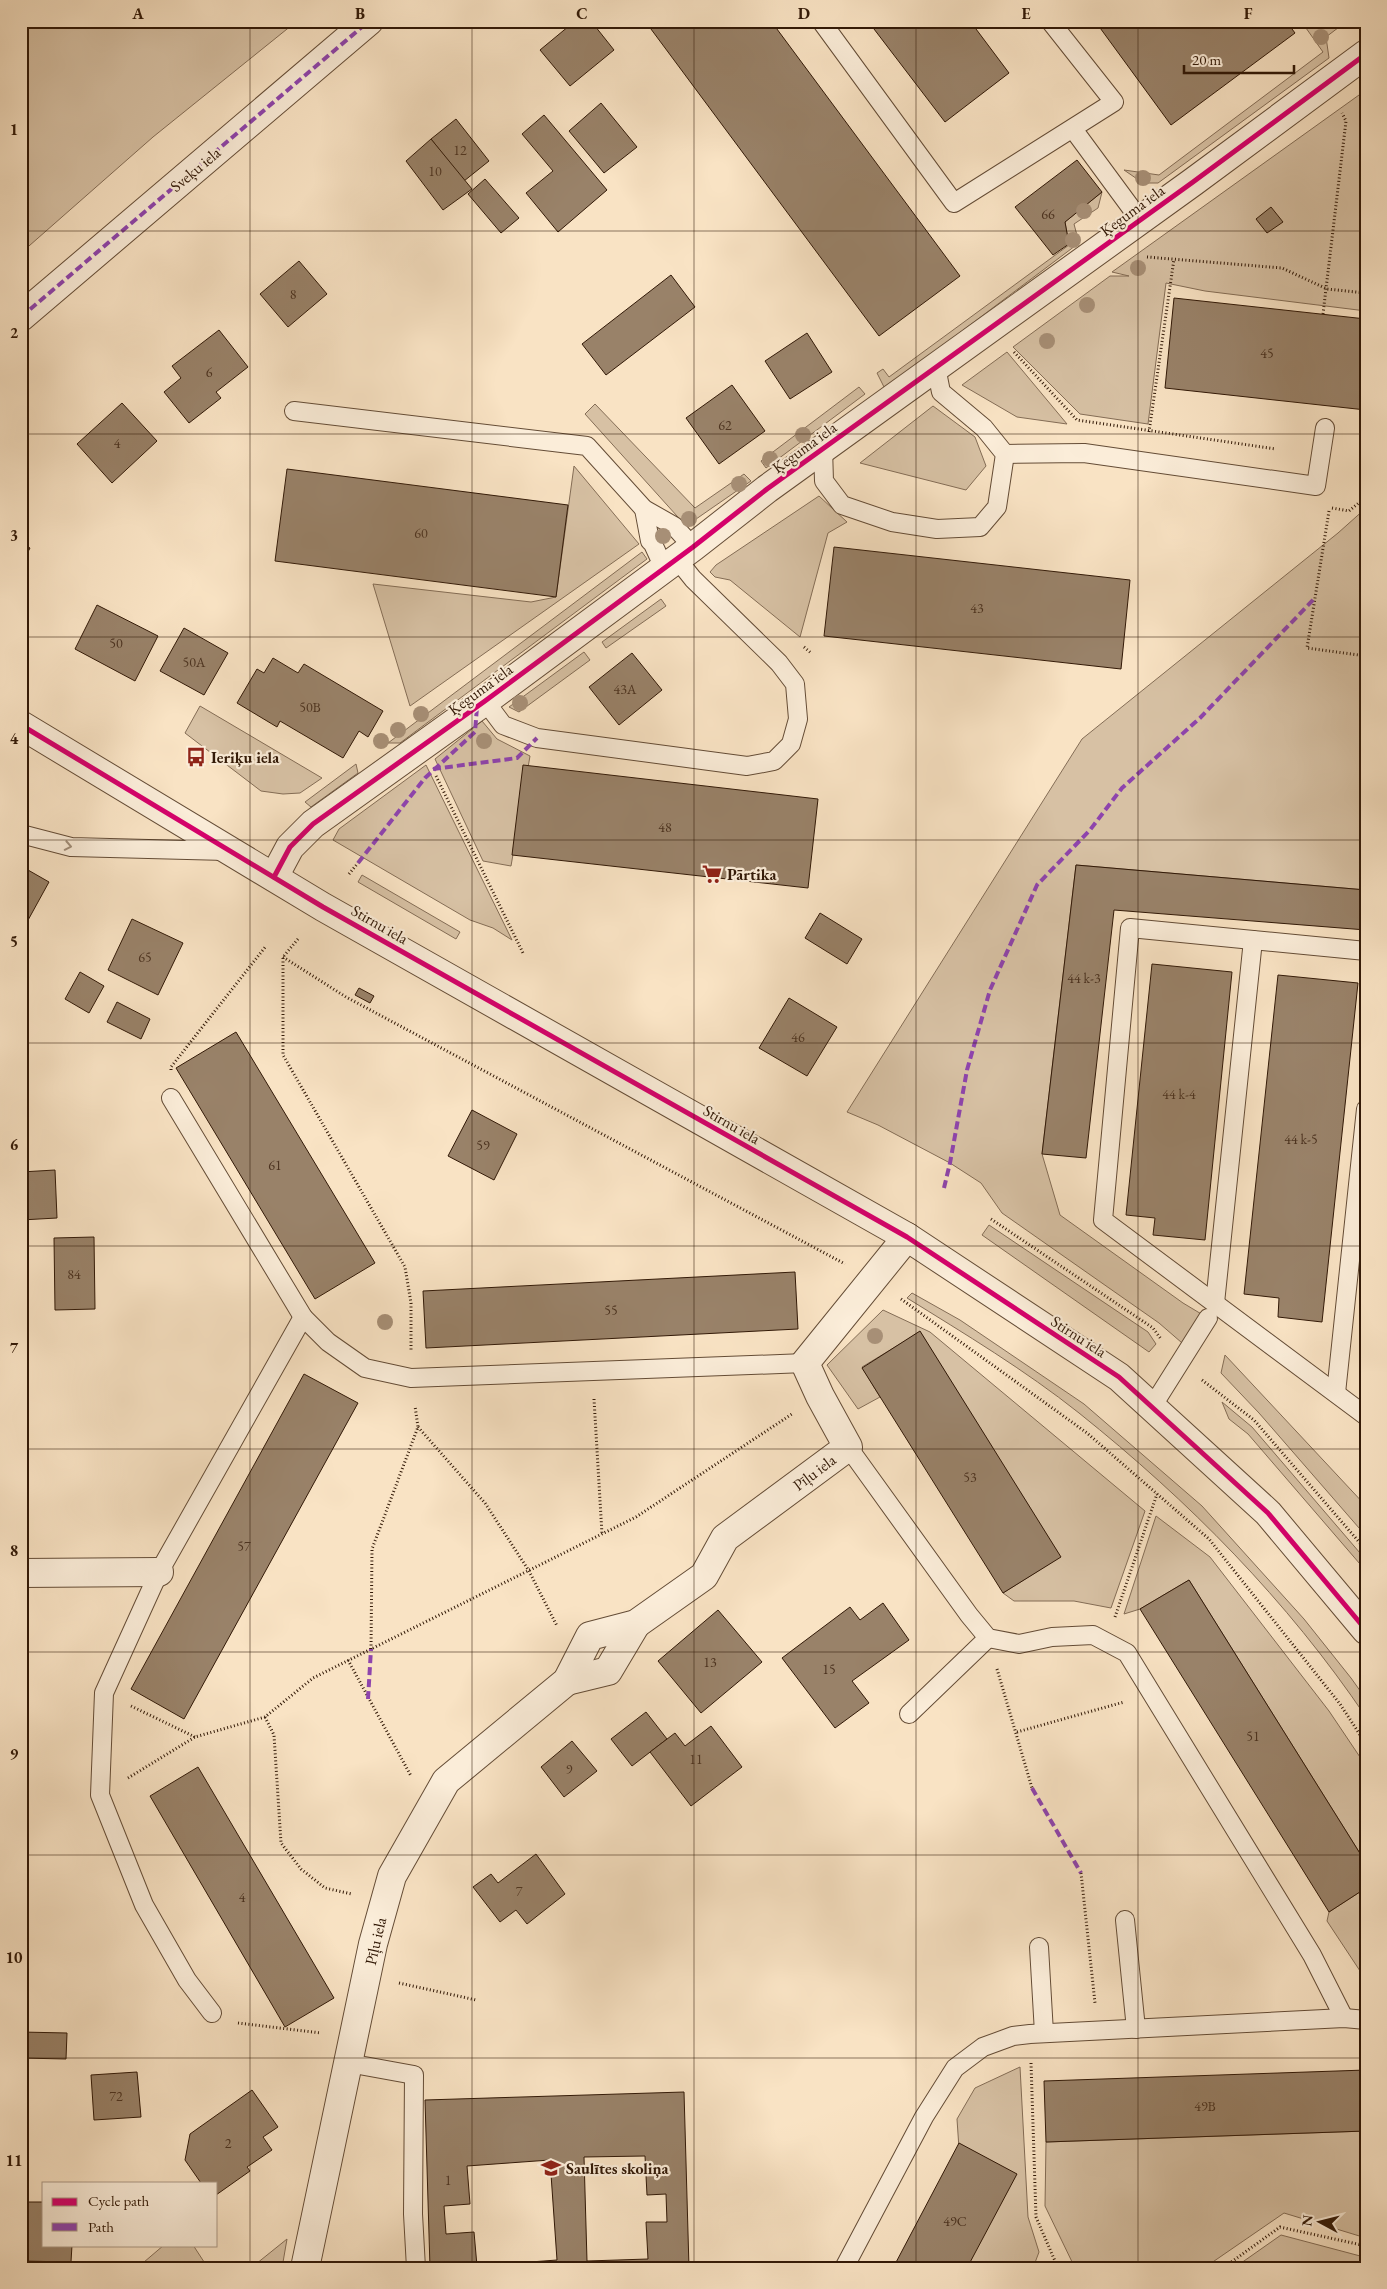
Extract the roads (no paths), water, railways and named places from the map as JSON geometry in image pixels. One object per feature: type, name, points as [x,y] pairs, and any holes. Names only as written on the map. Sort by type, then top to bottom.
[{"type":"street","name":"Sveķu iela","points":[[21,317],[369,21]]},
{"type":"street","name":"Ķeguma iela","points":[[274,877],[290,847],[313,824],[485,702],[823,448],[1140,220],[1366,54]]},
{"type":"street","name":"Stirnu iela","points":[[21,725],[274,877],[907,1238],[1119,1377],[1268,1513],[1366,1630]]},
{"type":"street","points":[[805,1363],[907,1238]]},
{"type":"street","name":"Pīļu iela","points":[[304,2268],[353,2036],[384,1900],[392,1876],[446,1781],[572,1672],[608,1670],[636,1624],[704,1576],[726,1538],[848,1447],[820,1396],[805,1363]]},
{"type":"street","points":[[21,1573],[159,1572]]},
{"type":"lane","points":[[821,21],[954,203],[1114,102],[1050,21]]},
{"type":"lane","points":[[1073,128],[1140,220]]},
{"type":"lane","points":[[823,448],[824,481],[842,505],[892,522],[937,529],[980,527],[997,507],[1005,454],[984,428],[941,392],[936,367]]},
{"type":"lane","points":[[294,411],[587,446],[644,509],[674,526],[678,558]]},
{"type":"lane","points":[[1005,454],[1084,453],[1316,486],[1326,428]]},
{"type":"lane","points":[[485,702],[504,725],[536,738],[747,766],[774,761],[792,744],[798,719],[795,684],[778,663],[693,579],[678,558],[650,541],[644,509]]},
{"type":"lane","points":[[21,834],[71,847],[230,851]]},
{"type":"lane","points":[[1366,951],[1130,928],[1103,1220],[1212,1311],[1336,1393],[1366,1416]]},
{"type":"lane","points":[[1152,1407],[1212,1311],[1253,940]]},
{"type":"lane","points":[[171,1098],[303,1317],[328,1342],[365,1368],[412,1378],[805,1363]]},
{"type":"lane","points":[[1336,1393],[1366,1109]]},
{"type":"lane","points":[[212,2013],[187,1980],[144,1905],[100,1795],[104,1693],[159,1572],[303,1317]]},
{"type":"lane","points":[[848,1447],[969,1615],[988,1638],[1019,1644],[1052,1637],[1093,1635],[1127,1653],[1312,1955],[1344,2018]]},
{"type":"lane","points":[[909,1714],[988,1638]]},
{"type":"lane","points":[[1125,1920],[1136,2029]]},
{"type":"lane","points":[[1037,2034],[1039,1946]]},
{"type":"lane","points":[[844,2268],[924,2118],[955,2068],[983,2047],[1013,2036],[1037,2034],[1344,2018],[1366,2020]]},
{"type":"lane","points":[[348,2063],[414,2075],[416,2268]]},
{"type":"place","name":"Ieriķu iela","points":[[196,757]]},
{"type":"place","name":"Pārtika","points":[[712,874]]},
{"type":"place","name":"Saulītes skoliņa","points":[[551,2168]]}]
